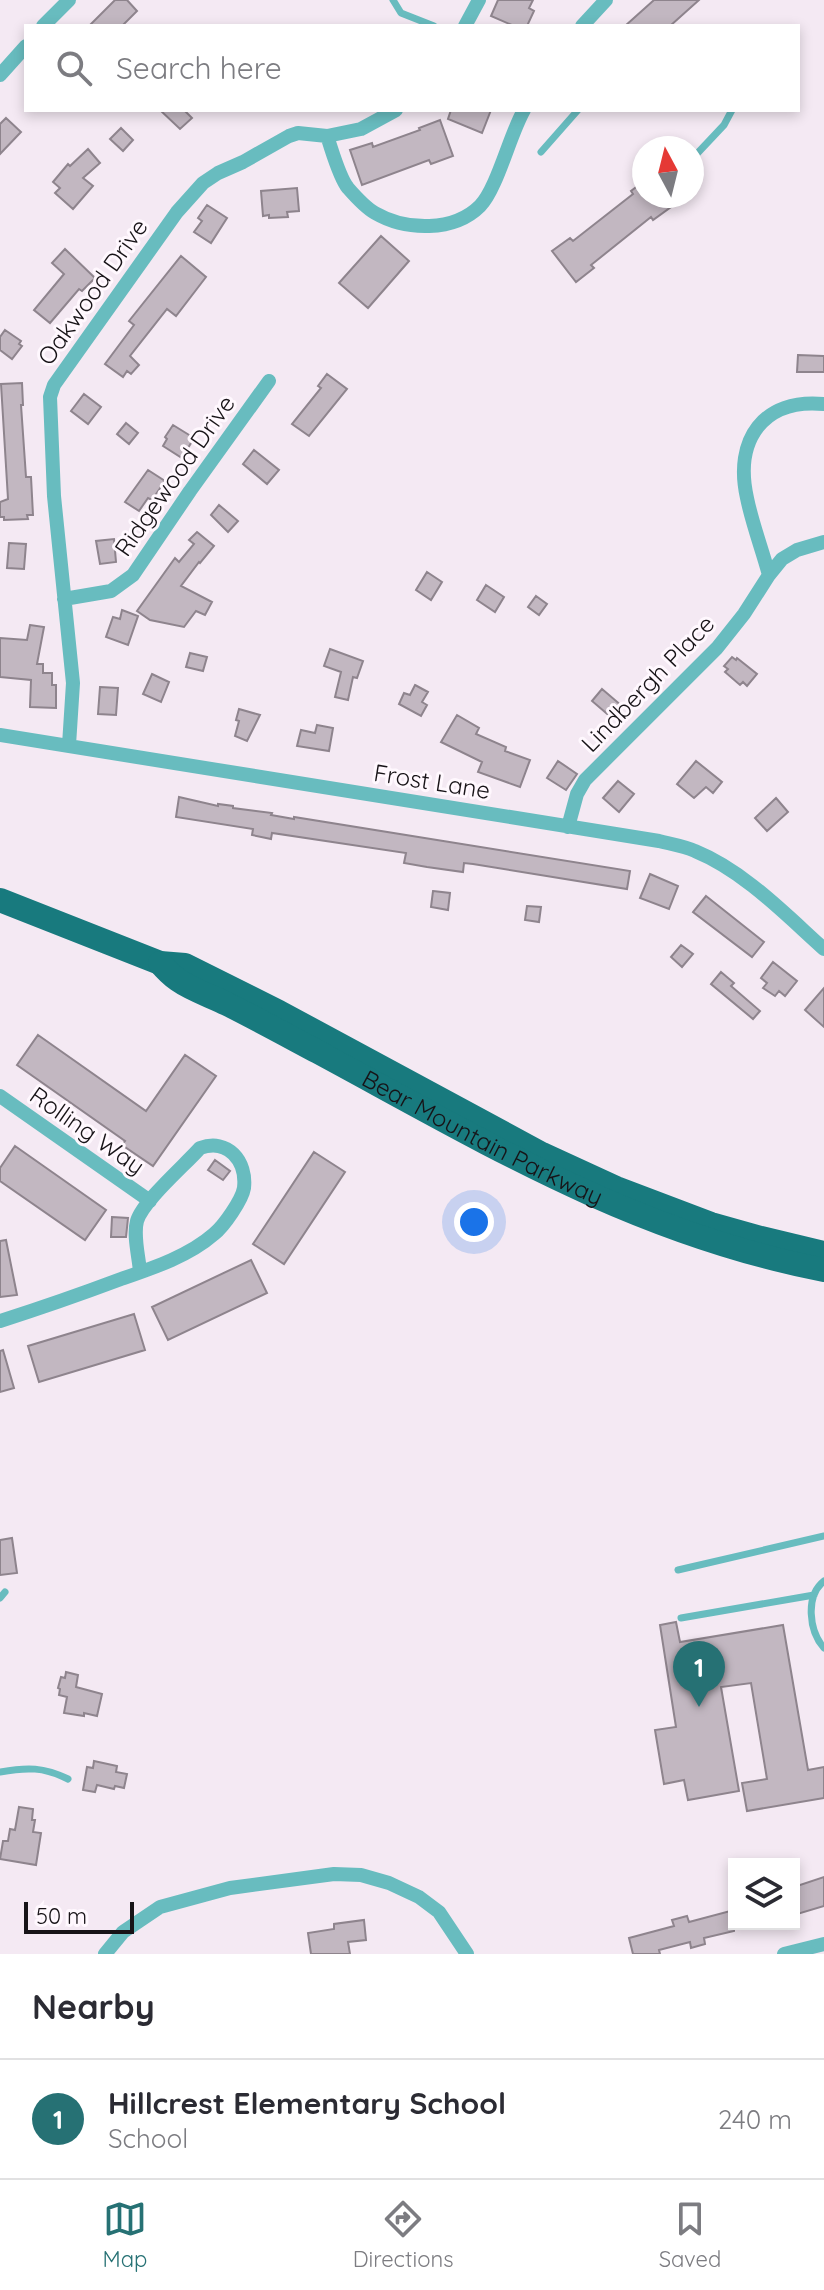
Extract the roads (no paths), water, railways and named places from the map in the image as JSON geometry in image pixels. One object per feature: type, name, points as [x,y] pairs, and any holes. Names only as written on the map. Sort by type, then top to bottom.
[{"type":"highway","name":"Bear Mountain Parkway","points":[[0,900],[160,963],[185,965],[542,1154],[616,1188],[711,1224],[824,1253]]},
{"type":"highway","name":"Bear Mountain Parkway","points":[[160,963],[178,980],[569,1185],[705,1240],[824,1270]]},
{"type":"street","points":[[45,24],[69,0]]},
{"type":"street","points":[[466,24],[479,0]]},
{"type":"street","points":[[584,24],[606,0]]},
{"type":"street","points":[[0,75],[24,48]]},
{"type":"street","name":"Oakwood Drive","points":[[69,745],[73,683],[54,496],[50,397],[62,370],[177,212],[203,183],[289,136],[298,133],[327,136],[361,129],[392,112]]},
{"type":"street","points":[[327,136],[345,186],[375,213],[410,225],[434,227],[453,223],[481,206],[523,112]]},
{"type":"street","name":"Ridgewood Drive","points":[[64,599],[111,591],[133,575],[269,381]]},
{"type":"street","points":[[769,575],[746,496],[746,451],[752,435],[770,414],[797,403],[824,404]]},
{"type":"street","name":"Lindbergh Place","points":[[568,827],[577,794],[585,780],[717,648],[782,559],[797,550],[824,542]]},
{"type":"street","name":"Frost Lane","points":[[0,735],[659,841],[695,851],[749,883],[824,949]]},
{"type":"street","name":"Rolling Way","points":[[0,1096],[150,1201]]},
{"type":"street","points":[[0,1321],[161,1265],[201,1244],[217,1232],[240,1199],[244,1187],[242,1164],[234,1154],[211,1144],[200,1148],[150,1201],[138,1218],[136,1230],[140,1272]]},
{"type":"street","points":[[105,1954],[123,1932],[160,1907],[230,1888],[334,1874],[361,1875],[389,1883],[419,1897],[439,1912],[467,1954]]},
{"type":"street","points":[[784,1954],[824,1944]]},
{"type":"lane","points":[[393,0],[401,13],[429,24]]},
{"type":"lane","points":[[541,152],[576,112]]},
{"type":"lane","points":[[704,146],[724,125],[731,112]]},
{"type":"lane","points":[[678,1570],[824,1536]]},
{"type":"lane","points":[[824,1581],[818,1586],[812,1600],[813,1631],[824,1648]]},
{"type":"lane","points":[[681,1618],[814,1595]]},
{"type":"lane","points":[[0,1772],[50,1770],[68,1779]]},
{"type":"place","name":"Hillcrest Elementary School","points":[[699,1707]]}]
